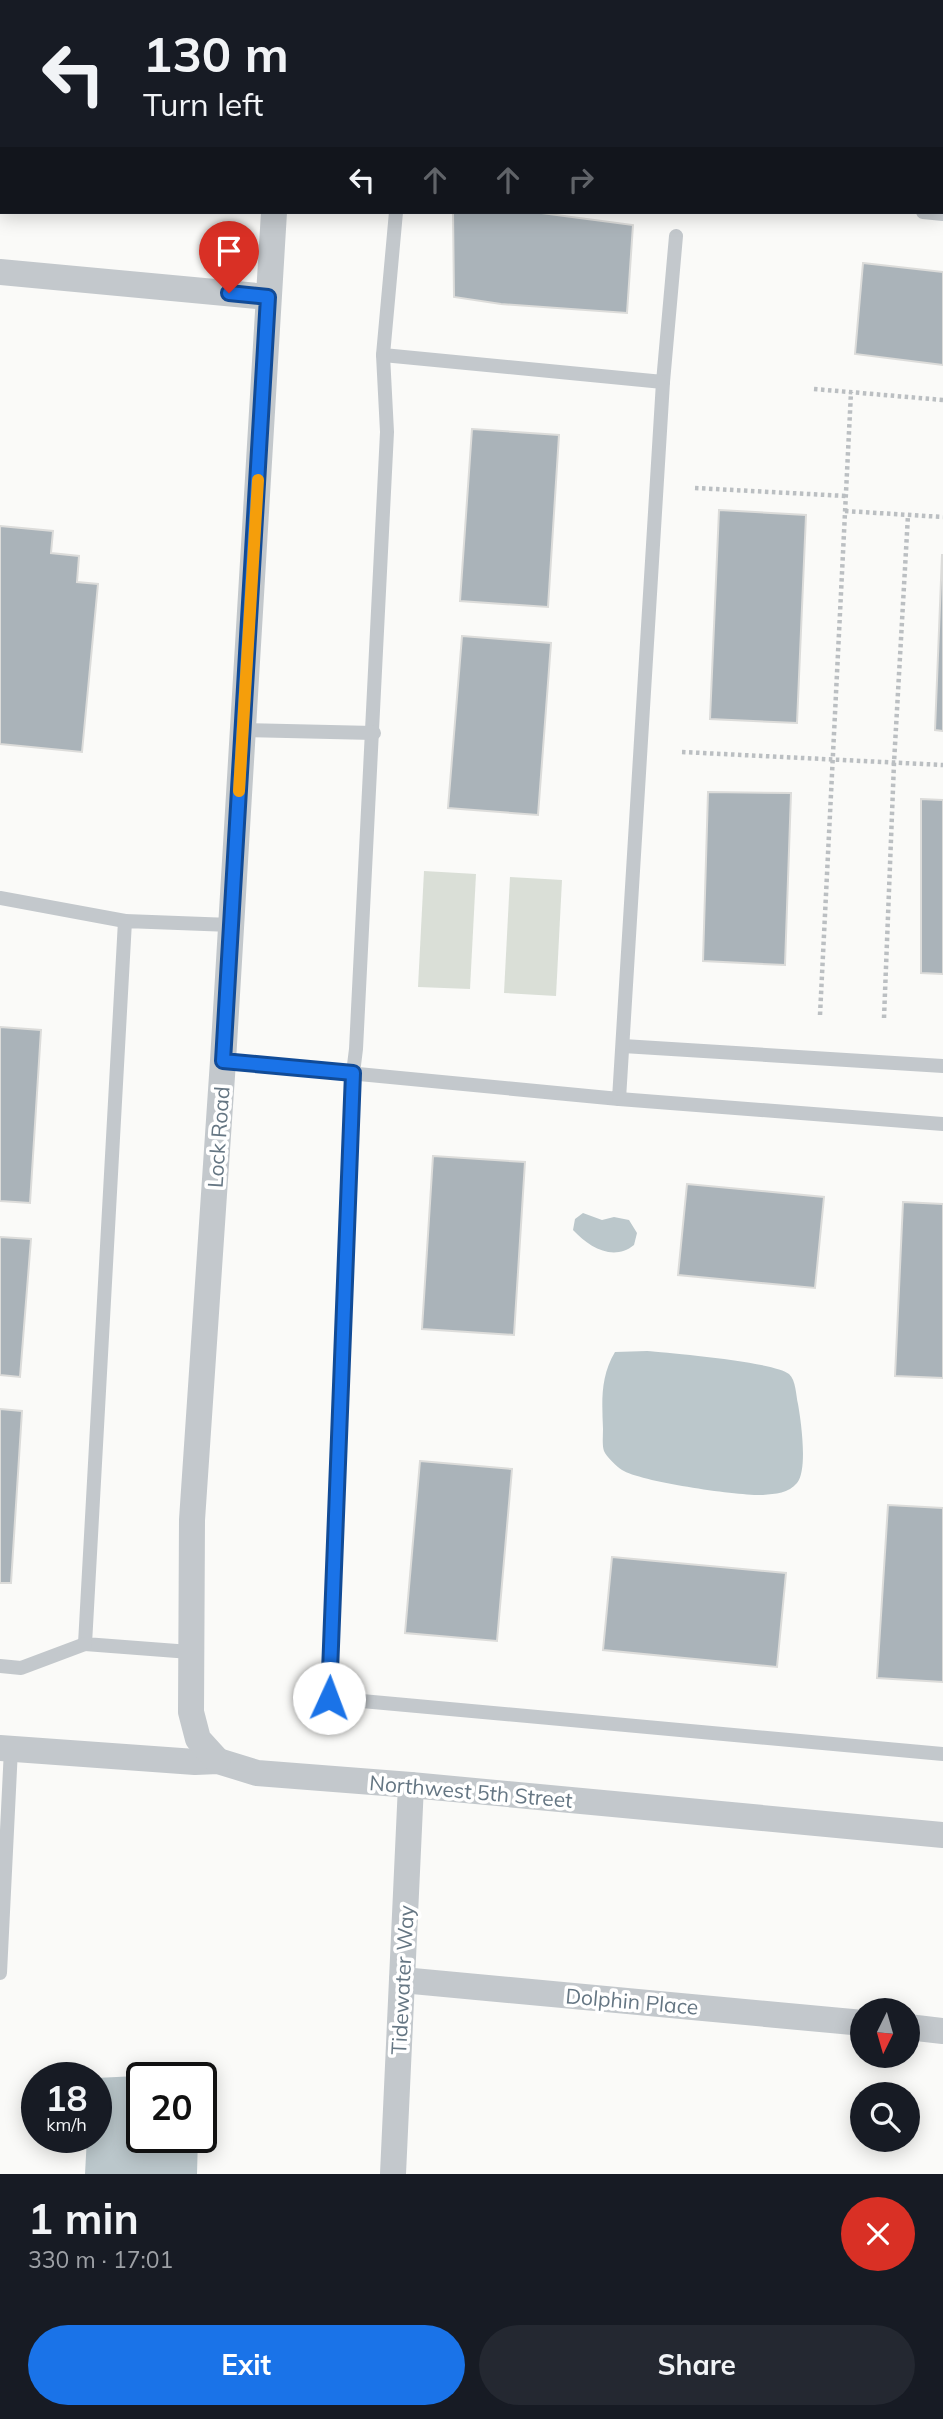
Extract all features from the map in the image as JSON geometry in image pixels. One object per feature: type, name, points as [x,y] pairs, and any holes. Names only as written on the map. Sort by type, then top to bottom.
[{"type":"street","name":"Lock Road","points":[[218,1761],[202,1744],[194,1728],[191,1712],[192,1520],[223,1061],[274,214]]},
{"type":"street","points":[[0,272],[268,297]]},
{"type":"street","name":"Northwest 5th Street","points":[[6,1748],[195,1762],[218,1761],[257,1773],[943,1835]]},
{"type":"street","name":"Tidewater Way","points":[[393,2174],[411,1785]]},
{"type":"street","name":"Dolphin Place","points":[[402,1980],[850,2022]]},
{"type":"street","points":[[920,2028],[943,2031]]},
{"type":"lane","points":[[396,214],[383,355],[387,432],[374,733],[353,1073],[329,1698],[943,1754]]},
{"type":"lane","points":[[619,1099],[663,382],[676,236]]},
{"type":"lane","points":[[383,355],[663,382]]},
{"type":"lane","points":[[243,730],[374,733]]},
{"type":"lane","points":[[0,898],[125,921],[231,925]]},
{"type":"lane","points":[[85,1644],[125,921]]},
{"type":"lane","points":[[622,1046],[943,1066]]},
{"type":"lane","points":[[223,1061],[619,1099],[943,1124]]},
{"type":"lane","points":[[0,1666],[21,1668],[85,1644],[190,1652]]},
{"type":"lane","points":[[0,1973],[6,1748]]},
{"type":"path","points":[[814,388],[943,400]]},
{"type":"path","points":[[820,1015],[851,392]]},
{"type":"path","points":[[695,488],[846,496]]},
{"type":"path","points":[[845,511],[943,517]]},
{"type":"path","points":[[884,1018],[894,763],[908,515]]},
{"type":"path","points":[[682,752],[943,765]]},
{"type":"shaded area","points":[[424,871],[476,874],[470,989],[418,987]]},
{"type":"shaded area","points":[[510,877],[562,880],[556,996],[504,993]]},
{"type":"shaded area","points":[[583,1213],[602,1220],[614,1217],[629,1220],[637,1233],[634,1245],[626,1250],[610,1252],[586,1242],[573,1230],[575,1219]]},
{"type":"shaded area","points":[[647,1351],[744,1362],[789,1374],[795,1388],[802,1433],[802,1468],[797,1483],[786,1491],[777,1493],[734,1493],[649,1479],[633,1475],[617,1466],[605,1453],[603,1446],[604,1380],[615,1352]]},
{"type":"shaded area","points":[[112,2077],[126,2077],[126,2153],[198,2153],[197,2174],[85,2174],[86,2153],[112,2153]]},
{"type":"building","points":[[453,214],[549,214],[633,225],[627,313],[501,304],[454,297]]},
{"type":"building","points":[[863,263],[943,272],[943,365],[855,354]]},
{"type":"building","points":[[472,429],[559,435],[548,607],[460,601]]},
{"type":"building","points":[[719,510],[806,515],[797,723],[710,719]]},
{"type":"building","points":[[0,526],[53,531],[51,553],[79,556],[77,582],[98,584],[82,752],[0,744]]},
{"type":"building","points":[[943,555],[943,731],[935,730]]},
{"type":"building","points":[[462,636],[551,643],[538,815],[448,808]]},
{"type":"building","points":[[708,792],[791,793],[785,965],[703,961]]},
{"type":"building","points":[[921,799],[943,800],[943,974],[921,973]]},
{"type":"building","points":[[0,1027],[41,1030],[30,1203],[0,1201]]},
{"type":"building","points":[[433,1156],[525,1162],[514,1335],[422,1329]]},
{"type":"building","points":[[687,1184],[824,1197],[815,1288],[678,1275]]},
{"type":"building","points":[[903,1202],[943,1204],[943,1378],[895,1376]]},
{"type":"building","points":[[0,1237],[31,1239],[20,1377],[0,1375]]},
{"type":"building","points":[[0,1409],[22,1411],[11,1583],[0,1583]]},
{"type":"building","points":[[420,1461],[512,1469],[497,1641],[405,1633]]},
{"type":"building","points":[[888,1505],[943,1508],[943,1682],[877,1678]]},
{"type":"building","points":[[612,1557],[786,1573],[777,1667],[603,1650]]},
{"type":"slow traffic","points":[[239,791],[258,480]]},
{"type":"route","points":[[229,293],[268,297],[223,1061],[353,1073],[329,1698]]}]
